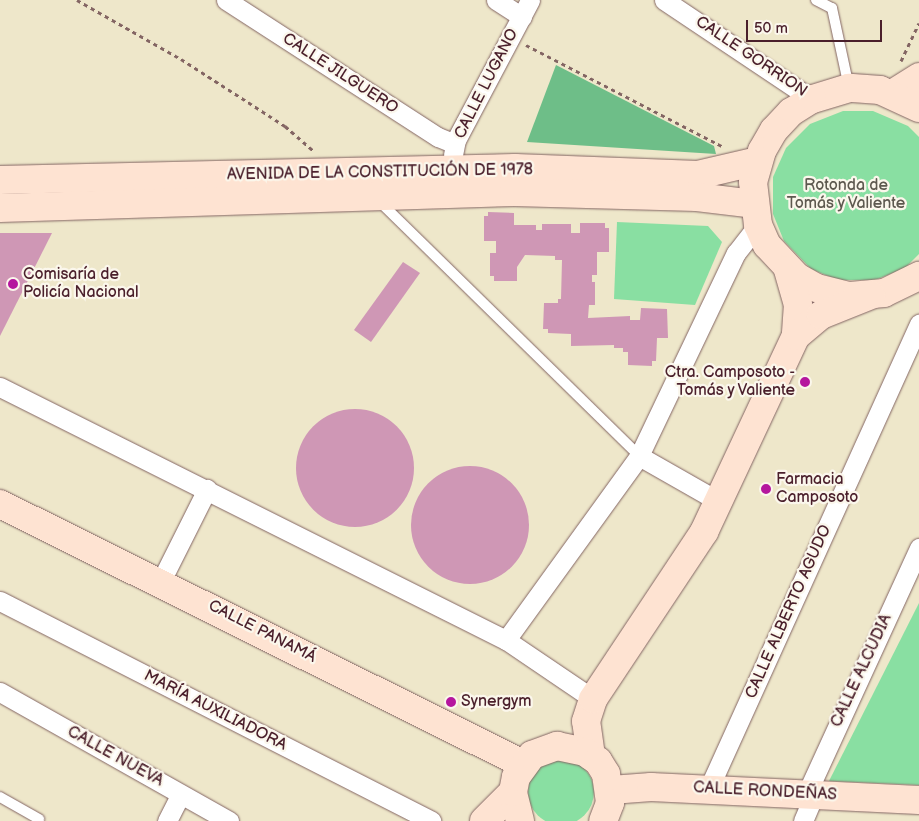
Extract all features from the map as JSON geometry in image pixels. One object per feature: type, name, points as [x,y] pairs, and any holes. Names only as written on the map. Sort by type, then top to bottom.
[{"type":"street","name":"CALLE JILGUERO","points":[[226,0],[438,137],[453,157]]},
{"type":"street","points":[[496,0],[526,8]]},
{"type":"street","name":"CALLE GORRION","points":[[664,0],[812,99]]},
{"type":"street","name":"CALLE LUGANO","points":[[453,157],[510,36],[526,8]]},
{"type":"street","points":[[892,94],[909,71]]},
{"type":"street","points":[[918,280],[884,293],[850,296],[817,288],[788,270],[768,245],[756,215],[753,182],[747,165],[774,130],[791,112],[812,99],[849,88],[892,94],[919,108]]},
{"type":"street","name":"AVENIDA DE LA CONSTITUCIÓN DE 1978","points":[[0,180],[453,157],[515,168],[698,175],[747,165]]},
{"type":"street","name":"AVENIDA DE LA CONSTITUCIÓN DE 1978","points":[[0,208],[514,192],[698,197],[756,215]]},
{"type":"street","points":[[506,640],[640,456],[756,215]]},
{"type":"street","points":[[590,756],[586,721],[593,699],[704,532],[796,336],[798,304],[788,270]]},
{"type":"street","points":[[796,336],[821,315],[870,295]]},
{"type":"street","name":"CALLE ALBERTO AGUDO","points":[[708,790],[919,324]]},
{"type":"street","points":[[0,386],[506,640],[593,699]]},
{"type":"street","points":[[640,456],[718,502]]},
{"type":"street","points":[[161,581],[207,489]]},
{"type":"street","name":"CALLE PANAMÁ","points":[[0,504],[534,757]]},
{"type":"street","name":"CALLE ALCUDIA","points":[[808,804],[919,548]]},
{"type":"street","name":"MARÍA AUXILIADORA","points":[[0,601],[431,821]]},
{"type":"street","name":"CALLE NUEVA","points":[[0,692],[229,821]]},
{"type":"street","points":[[484,821],[512,792],[534,757],[581,706],[593,699]]},
{"type":"street","points":[[534,757],[570,746],[590,756],[606,774],[611,790],[610,803],[603,821]]},
{"type":"street","name":"CALLE RONDEÑAS","points":[[611,790],[651,786],[708,790],[808,804],[919,800]]},
{"type":"street","points":[[512,792],[520,821]]},
{"type":"street","points":[[167,821],[181,794]]},
{"type":"lane","points":[[816,0],[832,8],[849,88]]},
{"type":"lane","points":[[375,197],[640,456]]},
{"type":"lane","points":[[0,797],[39,819]]},
{"type":"path","points":[[77,0],[181,59],[285,126]]},
{"type":"path","points":[[909,71],[919,23]]},
{"type":"path","points":[[510,36],[720,143],[733,158],[747,165]]},
{"type":"green space","points":[[556,65],[714,146],[716,154],[527,142]]},
{"type":"green space","name":"Rotonda de Tomás y Valiente","points":[[843,111],[873,111],[908,126],[919,137],[919,254],[905,268],[875,280],[838,280],[811,269],[784,241],[773,214],[773,177],[786,148],[810,124]]},
{"type":"green space","points":[[617,222],[708,226],[722,242],[695,305],[614,299]]},
{"type":"green space","points":[[919,603],[919,785],[829,781]]},
{"type":"green space","points":[[555,759],[567,759],[579,764],[589,774],[594,786],[592,805],[579,820],[567,825],[555,825],[543,820],[533,810],[528,798],[528,786],[533,774],[543,764]]},
{"type":"building","points":[[488,212],[514,213],[514,225],[536,225],[536,230],[542,230],[542,224],[571,224],[571,233],[580,233],[580,223],[605,223],[605,228],[609,228],[609,252],[597,252],[597,275],[592,275],[592,282],[595,282],[595,305],[589,305],[588,318],[630,316],[630,320],[640,320],[641,308],[667,309],[668,338],[657,338],[656,361],[652,361],[652,366],[628,365],[628,352],[623,352],[623,348],[614,348],[614,345],[571,346],[571,334],[548,333],[548,329],[543,329],[544,303],[558,303],[558,299],[561,299],[562,260],[555,260],[555,256],[525,255],[517,267],[517,281],[494,281],[494,276],[490,276],[490,253],[496,253],[496,241],[484,241],[484,216],[488,216]]},
{"type":"building","name":"Comisaría de Policía Nacional","points":[[0,233],[52,233],[0,336]]},
{"type":"building","points":[[403,262],[420,273],[371,342],[354,330]]},
{"type":"building","points":[[355,409],[377,414],[388,419],[404,435],[409,446],[414,468],[409,490],[404,501],[388,517],[377,522],[355,527],[333,522],[322,517],[306,501],[301,490],[296,468],[301,446],[306,435],[322,419],[333,414]]},
{"type":"building","points":[[470,466],[492,471],[503,476],[519,492],[524,503],[529,525],[524,547],[519,558],[503,574],[492,579],[470,584],[448,579],[437,574],[421,558],[416,547],[411,525],[416,503],[421,492],[437,476],[448,471]]},
{"type":"place","name":"Comisaría de Policía Nacional","points":[[13,284]]},
{"type":"place","name":"Ctra. Camposoto - Tomás y Valiente","points":[[805,382]]},
{"type":"place","name":"Farmacia Camposoto","points":[[766,489]]},
{"type":"place","name":"Synergym","points":[[451,702]]}]
